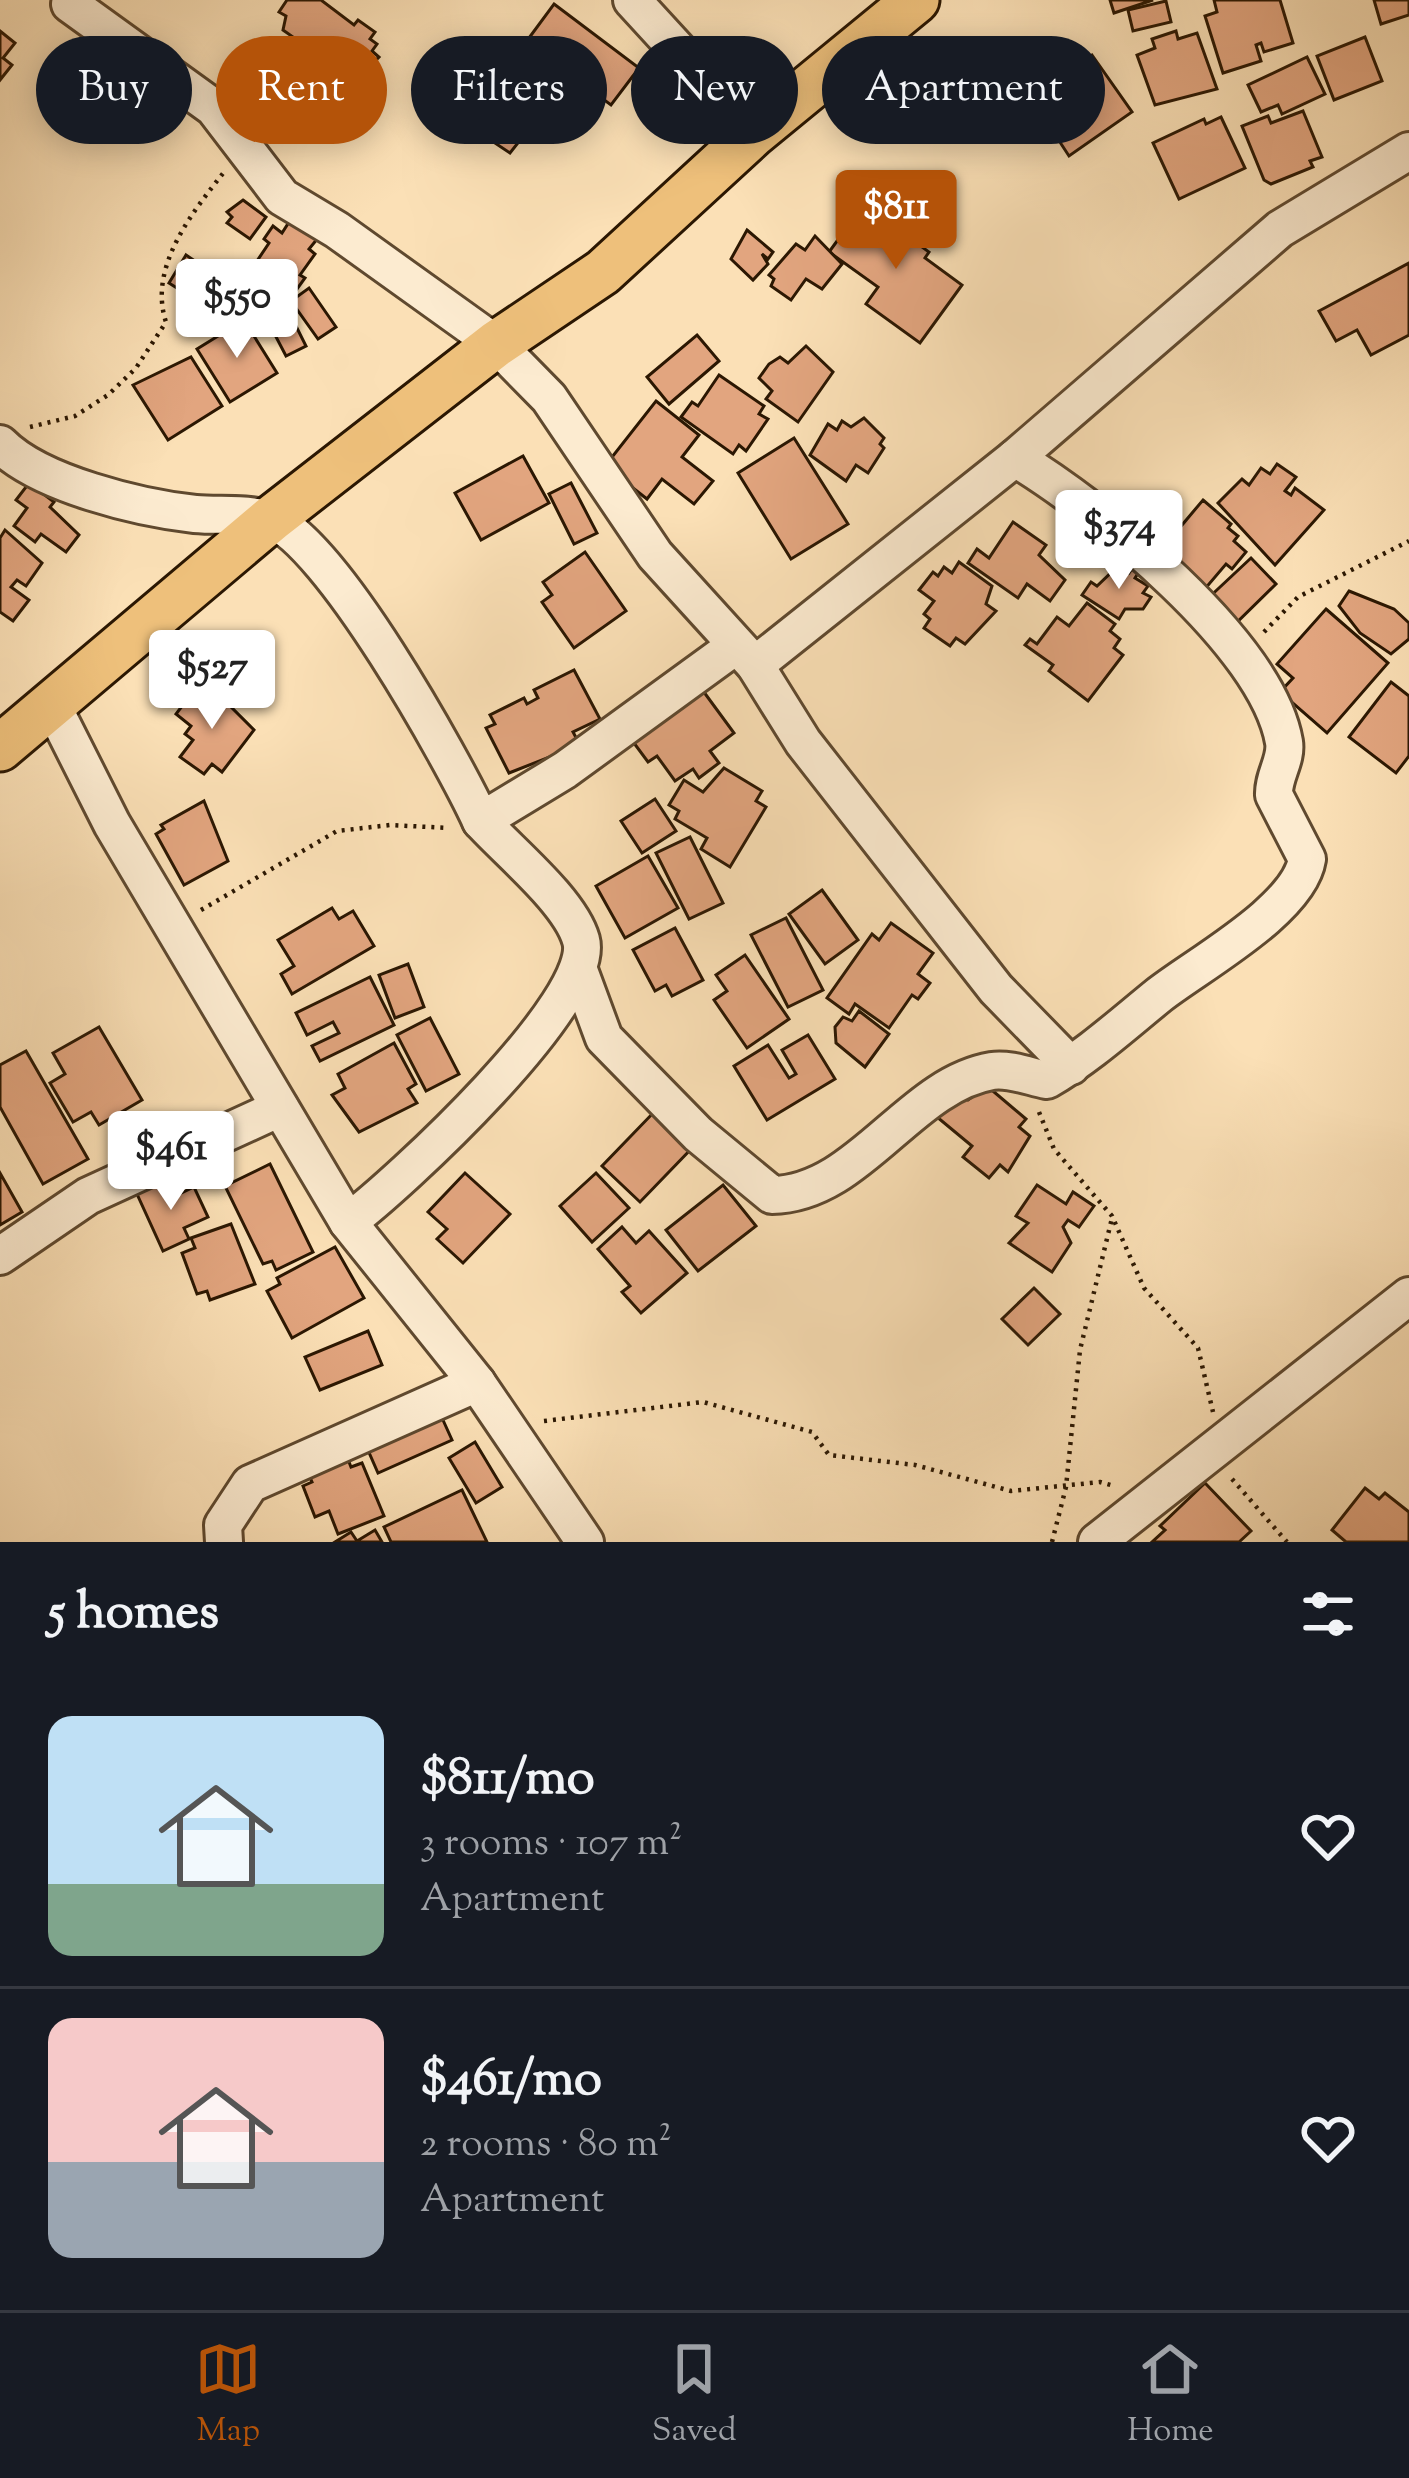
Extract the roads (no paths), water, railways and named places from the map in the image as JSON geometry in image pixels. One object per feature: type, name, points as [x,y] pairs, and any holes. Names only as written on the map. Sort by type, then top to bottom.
[{"type":"main road","points":[[798,98],[916,0]]},
{"type":"main road","points":[[0,748],[50,701],[271,520],[496,344],[603,272],[743,144]]},
{"type":"street","points":[[632,0],[665,36]]},
{"type":"street","points":[[70,4],[214,108],[282,197],[337,230],[496,344],[549,398],[655,556],[744,656],[803,742],[1059,1073]]},
{"type":"street","points":[[482,821],[744,656],[1015,458],[1280,229],[1409,151]]},
{"type":"street","points":[[10,437],[27,466],[86,489],[189,513],[271,520],[294,537],[359,610],[398,679],[450,752],[482,821],[566,911],[582,942],[580,973],[604,1038],[670,1107],[772,1195],[795,1195],[820,1180],[962,1079],[997,1070],[1059,1073],[1162,993],[1226,953],[1296,885],[1306,868],[1304,846],[1280,815],[1274,795],[1284,740],[1271,701],[1253,674],[1145,553],[1015,458]]},
{"type":"street","points":[[50,701],[112,824],[348,1222],[506,1423],[584,1542]]},
{"type":"street","points":[[348,1222],[423,1159],[556,1012],[580,973]]},
{"type":"street","points":[[528,1042],[604,1038]]},
{"type":"street","points":[[0,1256],[88,1196],[280,1108]]},
{"type":"street","points":[[1097,1542],[1409,1296]]},
{"type":"street","points":[[224,1542],[223,1525],[250,1484],[477,1384]]}]
